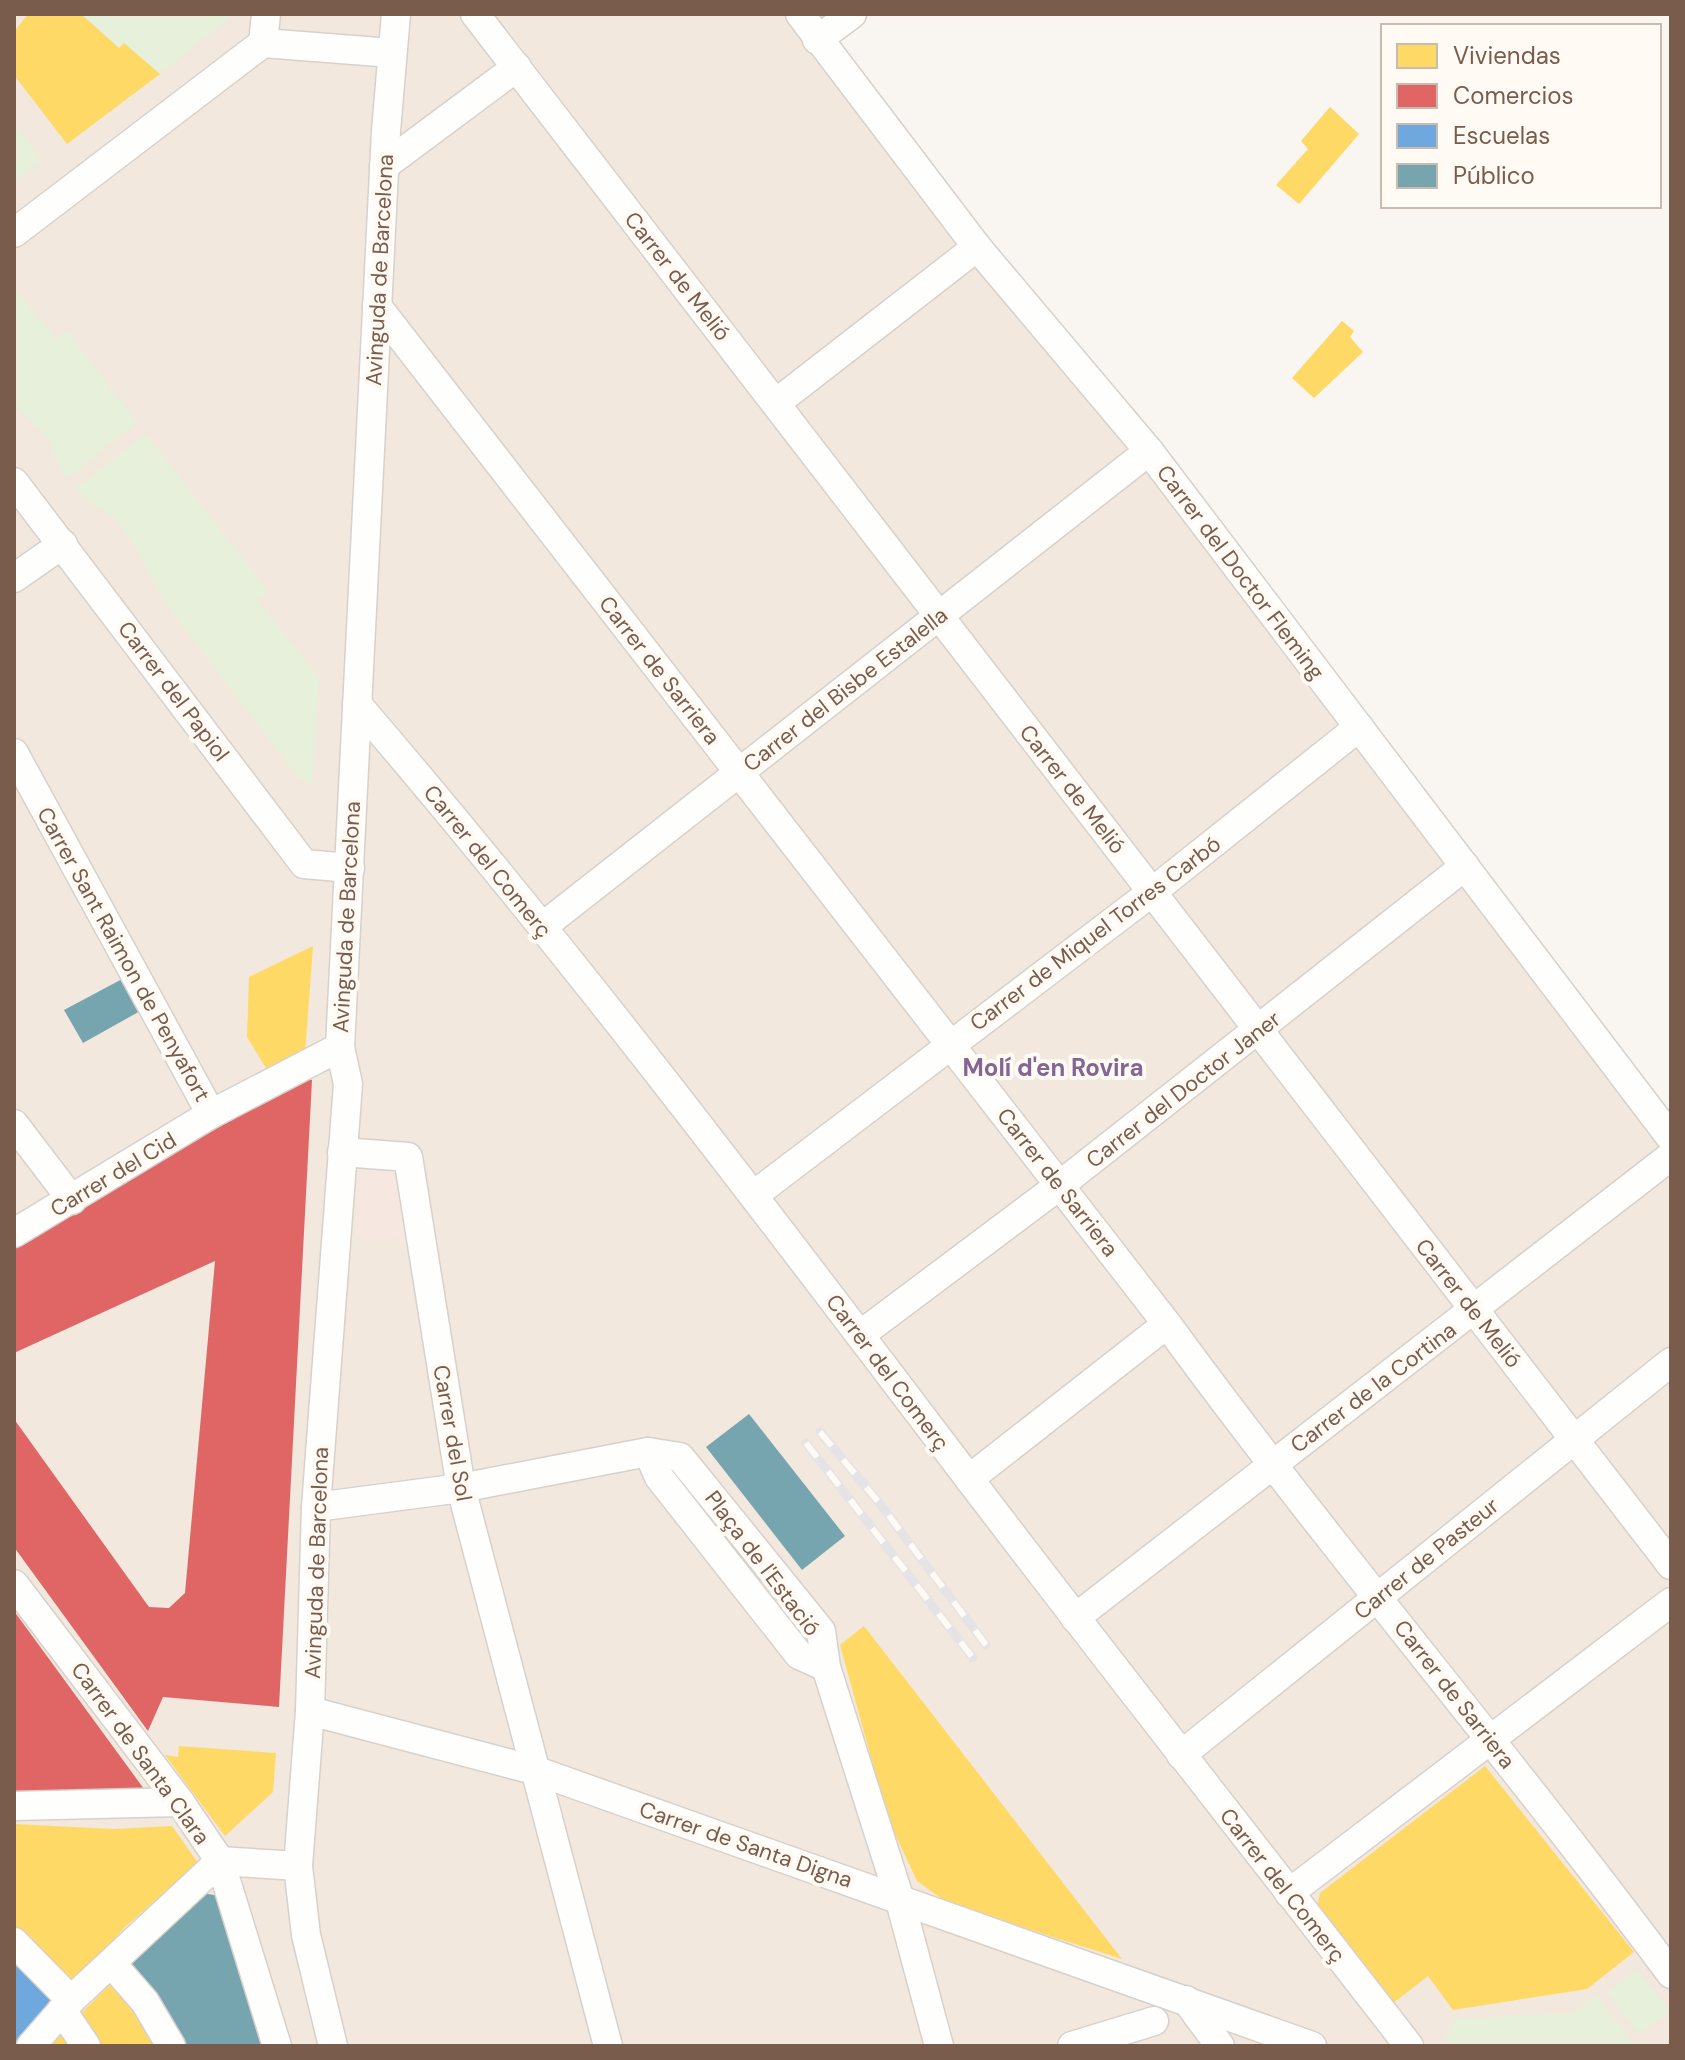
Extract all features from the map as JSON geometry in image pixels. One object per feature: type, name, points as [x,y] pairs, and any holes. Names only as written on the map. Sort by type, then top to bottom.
[{"type":"street","points":[[263,43],[266,14]]},
{"type":"street","name":"Avinguda de Barcelona","points":[[333,2046],[306,1935],[298,1866],[310,1711],[316,1507],[348,1084],[340,1047],[384,166],[396,14]]},
{"type":"street","name":"Carrer de Melió","points":[[475,14],[1671,1565]]},
{"type":"street","name":"Carrer del Doctor Fleming","points":[[800,14],[977,247],[1149,451],[1671,1138]]},
{"type":"street","points":[[817,40],[852,14]]},
{"type":"street","points":[[14,233],[263,43],[392,53]]},
{"type":"street","points":[[384,166],[517,67]]},
{"type":"street","points":[[776,403],[977,247]]},
{"type":"street","name":"Carrer de Sarriera","points":[[377,306],[1060,1185],[1270,1465],[1379,1596],[1490,1740],[1660,1937],[1671,1974]]},
{"type":"street","name":"Carrer del Bisbe Estalella","points":[[542,927],[1149,451]]},
{"type":"street","name":"Carrer del Papiol","points":[[14,482],[304,864],[350,868]]},
{"type":"street","points":[[14,578],[63,544]]},
{"type":"street","name":"Carrer del Comerç","points":[[357,704],[542,927],[754,1195],[1075,1618],[1409,2046]]},
{"type":"street","name":"Carrer de Miquel Torres Carbó","points":[[754,1195],[1152,892],[1359,727]]},
{"type":"street","name":"Carrer Sant Raimon de Penyafort","points":[[14,753],[211,1114]]},
{"type":"street","name":"Carrer del Doctor Janer","points":[[860,1335],[1060,1185],[1465,866]]},
{"type":"street","name":"Carrer del Cid","points":[[14,1233],[211,1114],[340,1047]]},
{"type":"street","points":[[14,1124],[72,1200]]},
{"type":"street","name":"Carrer del Sol","points":[[342,1152],[408,1157],[461,1488],[608,2046]]},
{"type":"street","name":"Carrer de la Cortina","points":[[1075,1618],[1671,1156]]},
{"type":"street","points":[[969,1479],[1167,1324]]},
{"type":"street","name":"Carrer de Pasteur","points":[[1181,1755],[1671,1362]]},
{"type":"street","name":"Plaça de l'Estació","points":[[461,1488],[648,1452],[659,1477],[799,1655],[826,1667],[899,1897]]},
{"type":"street","points":[[316,1507],[461,1488]]},
{"type":"street","name":"Carrer de Santa Clara","points":[[14,1584],[180,1802],[220,1861],[298,1866]]},
{"type":"street","points":[[1289,1893],[1671,1602]]},
{"type":"street","name":"Carrer de Santa Digna","points":[[310,1711],[534,1770],[1180,1998],[1238,2035],[1312,2046]]},
{"type":"street","points":[[14,1806],[180,1802]]},
{"type":"street","points":[[31,2046],[66,2005],[220,1861],[277,2046]]},
{"type":"street","points":[[899,1897],[939,2046]]},
{"type":"street","points":[[14,1942],[66,2005],[86,2046]]},
{"type":"street","points":[[112,1964],[145,2002],[171,2046]]},
{"type":"street","points":[[1180,1998],[1220,2046]]},
{"type":"street","points":[[1072,2046],[1154,2021]]},
{"type":"shaded area","points":[[14,14],[857,14],[830,35],[1671,1134],[1671,2046],[14,2046]]},
{"type":"shaded area","points":[[361,1169],[403,1172],[416,1238],[357,1239]]},
{"type":"green space","points":[[81,14],[235,14],[160,74],[119,48]]},
{"type":"green space","points":[[14,122],[42,160],[14,181]]},
{"type":"green space","points":[[14,287],[56,339],[67,331],[137,422],[67,479],[57,463],[50,441],[14,404]]},
{"type":"green space","points":[[146,434],[268,591],[257,600],[319,678],[312,785],[298,777],[169,608],[120,525],[75,489]]},
{"type":"green space","points":[[1637,1969],[1670,2011],[1639,2034],[1607,1992]]},
{"type":"green space","points":[[1595,1995],[1636,2046],[1462,2046],[1444,2040],[1454,2019],[1573,2013]]},
{"type":"building: Viviendas","points":[[28,14],[81,14],[119,48],[124,43],[160,74],[67,144],[14,75],[14,32]]},
{"type":"building: Viviendas","points":[[1330,107],[1359,134],[1299,204],[1276,185],[1308,149],[1301,141]]},
{"type":"building: Viviendas","points":[[1342,321],[1354,331],[1350,337],[1363,352],[1314,398],[1292,378]]},
{"type":"building: Viviendas","points":[[313,946],[305,1054],[269,1073],[247,1037],[249,977]]},
{"type":"building: Viviendas","points":[[864,1626],[1122,1959],[949,1904],[917,1881],[888,1819],[840,1645]]},
{"type":"building: Viviendas","points":[[179,1746],[276,1753],[273,1792],[225,1836],[165,1755],[178,1757]]},
{"type":"building: Viviendas","points":[[1485,1766],[1634,1952],[1587,1989],[1453,2010],[1428,1976],[1392,2004],[1316,1914],[1320,1893]]},
{"type":"building: Viviendas","points":[[14,1824],[113,1829],[172,1826],[198,1863],[125,1927],[67,1992],[14,1936]]},
{"type":"building: Viviendas","points":[[116,1979],[161,2046],[94,2046],[76,2018]]},
{"type":"building: Viviendas","points":[[67,2026],[80,2046],[47,2046]]},
{"type":"building: Comercios","points":[[307,1078],[312,1080],[279,1707],[163,1697],[148,1731],[14,1547],[14,1419],[149,1607],[169,1608],[185,1593],[215,1261],[14,1353],[14,1242]]},
{"type":"building: Comercios","points":[[14,1611],[144,1789],[139,1796],[14,1793]]},
{"type":"building: Escuelas","points":[[14,1951],[59,2000],[15,2046],[14,2046]]},
{"type":"building: Público","points":[[124,978],[142,1010],[83,1043],[64,1010]]},
{"type":"building: Público","points":[[749,1414],[845,1536],[802,1570],[706,1447]]},
{"type":"building: Público","points":[[203,1893],[225,1897],[270,2046],[176,2046],[122,1969]]},
{"type":"railway","points":[[820,1432],[881,1505],[986,1645]]},
{"type":"railway","points":[[806,1443],[973,1658]]},
{"type":"district","name":"Molí d'en Rovira","points":[[1053,1068]]}]
